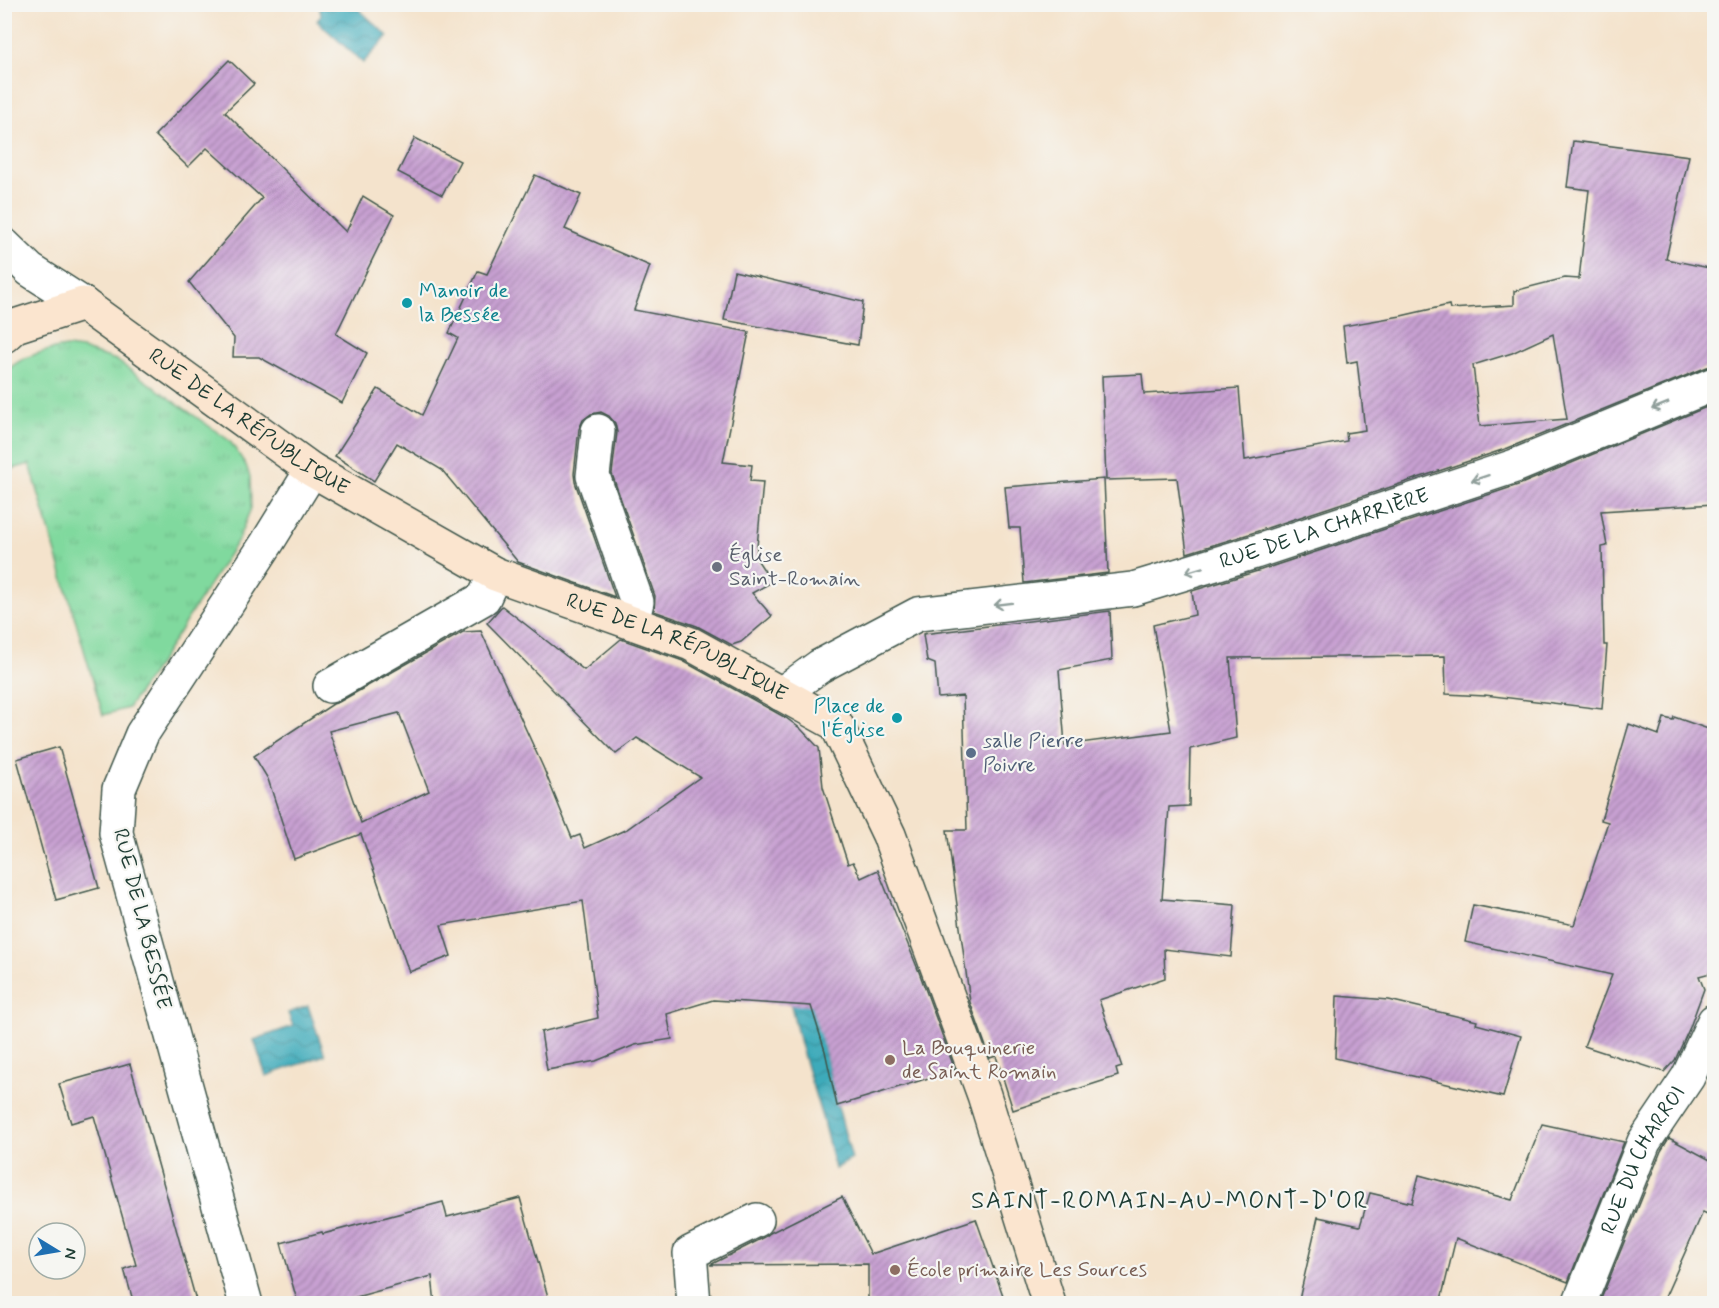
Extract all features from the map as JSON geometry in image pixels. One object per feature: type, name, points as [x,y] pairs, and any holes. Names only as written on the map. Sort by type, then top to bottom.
[{"type":"main road","points":[[4,336],[15,326],[83,304]]},
{"type":"main road","name":"RUE DE LA RÉPUBLIQUE","points":[[83,304],[312,470],[495,574],[691,644],[836,724],[889,835],[984,1095],[1049,1304]]},
{"type":"street","points":[[4,245],[30,270],[83,304]]},
{"type":"street","name":"RUE DE LA CHARRIÈRE","points":[[781,694],[820,666],[918,614],[1133,589],[1255,552],[1515,466],[1714,384]]},
{"type":"street","points":[[598,431],[593,476],[637,602],[633,624]]},
{"type":"street","name":"RUE DE LA BESSÉE","points":[[246,1304],[116,833],[119,789],[142,734],[312,470]]},
{"type":"street","points":[[330,686],[484,598],[495,574]]},
{"type":"street","name":"RUE DU CHARROI","points":[[1579,1304],[1644,1142],[1688,1077],[1714,1021]]},
{"type":"street","points":[[694,1304],[690,1253],[756,1220]]},
{"type":"green space","points":[[67,347],[82,349],[116,360],[230,441],[246,465],[250,477],[251,508],[238,540],[128,708],[103,715],[30,464],[5,471],[5,373],[25,358]]},
{"type":"water","points":[[319,5],[354,5],[388,36],[363,63],[317,21],[321,15]]},
{"type":"water","points":[[792,888],[827,1058],[852,1159],[835,1169],[791,1005]]},
{"type":"water","points":[[308,1006],[325,1055],[266,1076],[254,1040],[293,1026],[288,1013]]},
{"type":"building","points":[[229,60],[254,84],[225,112],[346,232],[363,196],[394,215],[336,334],[367,353],[342,403],[259,357],[233,357],[234,338],[189,282],[262,198],[207,148],[188,167],[155,135]]},
{"type":"building","points":[[415,138],[460,161],[442,195],[398,172]]},
{"type":"building","points":[[1573,141],[1689,156],[1666,259],[1714,269],[1714,366],[1508,448],[1187,553],[1177,478],[1106,480],[1102,376],[1142,374],[1144,394],[1239,388],[1245,460],[1347,441],[1346,433],[1365,430],[1357,361],[1347,363],[1343,326],[1449,305],[1450,309],[1514,305],[1514,291],[1565,278],[1579,279],[1589,190],[1567,187]],"holes":[[[1553,334],[1567,419],[1480,426],[1473,365],[1512,353]]]},
{"type":"building","points":[[535,175],[581,195],[565,229],[650,266],[634,310],[749,332],[723,462],[752,465],[750,481],[763,482],[756,558],[772,582],[752,593],[772,616],[741,642],[732,645],[697,626],[654,611],[655,596],[612,474],[617,432],[615,423],[601,412],[591,414],[583,420],[579,429],[574,474],[615,597],[518,562],[442,470],[397,443],[374,481],[335,456],[378,389],[422,415],[458,338],[449,333],[478,271],[487,274]]},
{"type":"building","points":[[734,271],[863,302],[858,345],[724,320]]},
{"type":"building","points":[[1714,404],[1714,504],[1601,511],[1607,546],[1602,547],[1604,645],[1607,645],[1602,709],[1485,695],[1446,694],[1445,656],[1230,658],[1236,738],[1190,749],[1189,806],[1169,807],[1162,899],[1235,905],[1231,957],[1164,949],[1165,978],[1099,1000],[1122,1067],[1116,1069],[1118,1076],[1013,1110],[996,1056],[990,1058],[970,1002],[947,830],[967,830],[963,696],[938,698],[935,664],[927,661],[923,634],[1110,611],[1112,660],[1059,670],[1065,745],[1171,731],[1153,625],[1195,615],[1192,591],[1521,484]]},
{"type":"building","points":[[1104,479],[1108,573],[1024,583],[1020,528],[1009,528],[1005,487]]},
{"type":"building","points":[[502,606],[584,670],[621,639],[683,661],[786,718],[801,729],[819,748],[823,787],[848,864],[853,862],[861,878],[878,870],[955,1070],[837,1106],[825,1051],[811,1006],[713,1000],[667,1014],[672,1039],[635,1045],[596,1061],[547,1070],[541,1032],[598,1018],[583,901],[441,925],[451,956],[409,972],[361,834],[294,859],[268,779],[254,756],[333,704],[463,632],[481,631],[543,767],[572,838],[580,835],[585,848],[627,829],[700,777],[637,738],[616,754],[487,623]],"holes":[[[399,713],[429,791],[361,823],[329,731]]]},
{"type":"building","points":[[1674,717],[1714,731],[1714,972],[1699,976],[1704,989],[1675,1060],[1664,1072],[1584,1046],[1612,975],[1465,942],[1473,905],[1574,925],[1608,822],[1601,820],[1629,724],[1659,735],[1664,718],[1673,720]]},
{"type":"building","points":[[59,747],[99,888],[56,900],[17,759]]},
{"type":"building","points":[[1337,996],[1389,1000],[1477,1021],[1476,1024],[1521,1036],[1503,1097],[1335,1058]]},
{"type":"building","points":[[130,1064],[197,1304],[134,1304],[124,1269],[136,1265],[94,1116],[71,1123],[59,1084]]},
{"type":"building","points":[[1542,1124],[1624,1142],[1568,1282],[1456,1238],[1440,1304],[1298,1304],[1318,1217],[1360,1226],[1370,1193],[1412,1203],[1419,1175],[1512,1200]]},
{"type":"building","points":[[1669,1138],[1714,1162],[1714,1217],[1703,1212],[1662,1304],[1599,1304],[1661,1151]]},
{"type":"building","points":[[842,1197],[871,1254],[976,1219],[1006,1304],[868,1304],[868,1264],[710,1265]]},
{"type":"building","points":[[520,1198],[550,1304],[435,1304],[432,1276],[331,1304],[298,1304],[281,1243],[443,1202],[447,1217]]},
{"type":"place","name":"Manoir de la Bessée","points":[[407,303]]},
{"type":"place","name":"Église Saint-Romain","points":[[717,567]]},
{"type":"place","name":"Place de l'Église","points":[[897,718]]},
{"type":"place","name":"salle Pierre Poivre","points":[[971,753]]},
{"type":"place","name":"La Bouquinerie de Saint Romain","points":[[890,1060]]},
{"type":"place","name":"École primaire Les Sources","points":[[895,1270]]},
{"type":"district","name":"SAINT-ROMAIN-AU-MONT-D'OR","points":[[1170,1201]]}]
